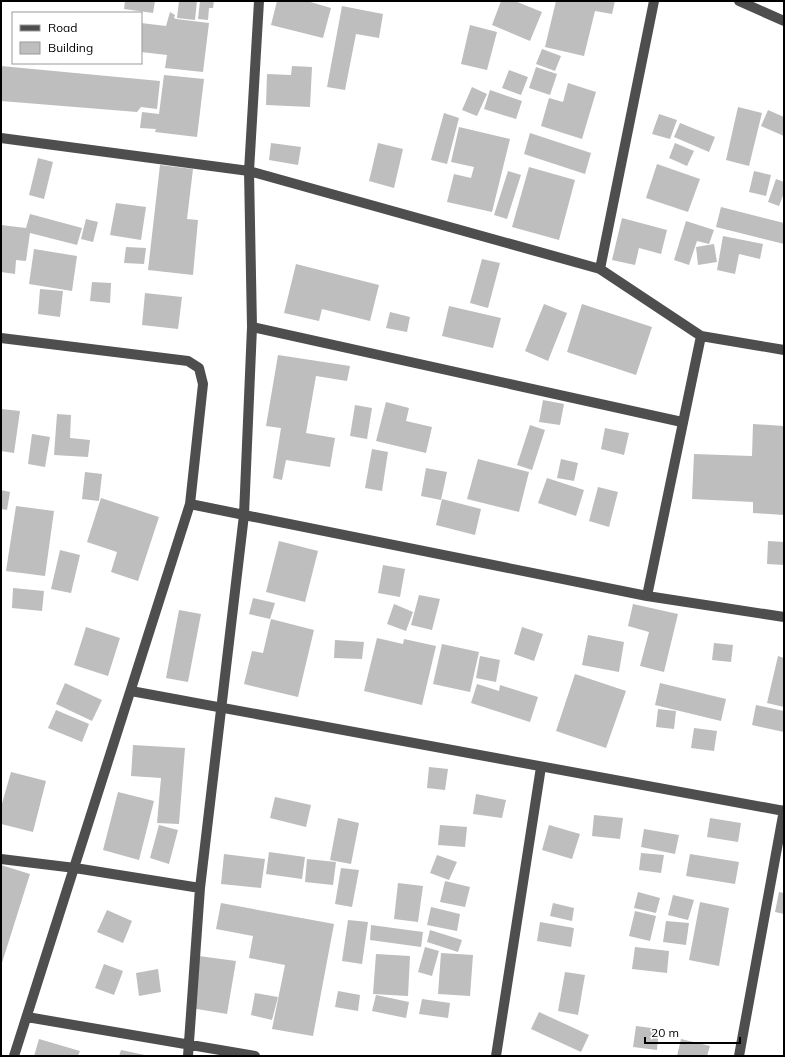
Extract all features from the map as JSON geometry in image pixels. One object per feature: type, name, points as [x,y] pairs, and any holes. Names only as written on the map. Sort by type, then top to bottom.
[{"type":"street","points":[[188,1056],[200,888],[244,515],[252,327],[249,171],[259,1]]},
{"type":"street","points":[[600,269],[654,1]]},
{"type":"street","points":[[739,1],[784,21]]},
{"type":"street","points":[[1,138],[249,171],[600,269],[701,336],[784,350]]},
{"type":"street","points":[[252,327],[682,422]]},
{"type":"street","points":[[647,596],[701,336]]},
{"type":"street","points":[[1,338],[188,361],[199,368],[203,384],[190,504],[14,1056]]},
{"type":"street","points":[[190,504],[647,596],[784,617]]},
{"type":"street","points":[[131,692],[784,811],[739,1056]]},
{"type":"street","points":[[496,1056],[541,767]]},
{"type":"street","points":[[1,859],[75,868],[200,888]]},
{"type":"street","points":[[27,1017],[188,1046],[255,1056]]},
{"type":"building","points":[[125,1],[155,1],[153,13],[124,9]]},
{"type":"building","points":[[179,1],[197,1],[195,20],[177,18]]},
{"type":"building","points":[[200,1],[214,1],[213,8],[209,8],[208,20],[198,19]]},
{"type":"building","points":[[277,1],[307,1],[331,8],[323,38],[271,25]]},
{"type":"building","points":[[501,1],[515,1],[542,12],[530,41],[492,25]]},
{"type":"building","points":[[556,1],[615,1],[612,14],[595,11],[584,56],[545,47]]},
{"type":"building","points":[[342,6],[383,14],[379,38],[356,34],[345,90],[327,87]]},
{"type":"building","points":[[170,12],[175,15],[174,18],[176,19],[209,23],[203,72],[165,68],[167,55],[142,52],[142,23],[166,26]]},
{"type":"building","points":[[470,25],[497,32],[487,70],[461,64]]},
{"type":"building","points":[[542,49],[561,56],[555,71],[536,64]]},
{"type":"building","points":[[1,66],[160,81],[157,109],[141,107],[137,112],[1,101]]},
{"type":"building","points":[[292,66],[312,67],[310,107],[266,105],[267,74],[291,75]]},
{"type":"building","points":[[536,67],[557,74],[550,95],[529,88]]},
{"type":"building","points":[[509,70],[528,77],[521,95],[502,88]]},
{"type":"building","points":[[164,75],[204,79],[197,137],[155,132],[156,129],[140,128],[142,112],[159,114]]},
{"type":"building","points":[[568,83],[596,92],[582,139],[541,126],[549,98],[563,102]]},
{"type":"building","points":[[472,87],[487,94],[477,116],[462,110]]},
{"type":"building","points":[[490,90],[522,101],[516,119],[484,109]]},
{"type":"building","points":[[738,107],[762,113],[749,166],[726,160]]},
{"type":"building","points":[[768,110],[784,117],[784,136],[761,126]]},
{"type":"building","points":[[444,113],[459,118],[447,164],[431,160]]},
{"type":"building","points":[[659,114],[677,120],[670,139],[652,134]]},
{"type":"building","points":[[680,123],[715,137],[709,152],[674,137]]},
{"type":"building","points":[[459,127],[510,139],[492,212],[447,202],[454,174],[471,178],[474,167],[451,162]]},
{"type":"building","points":[[530,133],[591,153],[585,174],[524,154]]},
{"type":"building","points":[[271,143],[301,147],[298,165],[269,160]]},
{"type":"building","points":[[378,143],[403,149],[394,188],[369,181]]},
{"type":"building","points":[[675,143],[694,151],[687,166],[669,158]]},
{"type":"building","points":[[38,158],[53,162],[44,199],[29,195]]},
{"type":"building","points":[[657,164],[700,179],[688,212],[646,198]]},
{"type":"building","points":[[160,165],[193,169],[187,219],[198,220],[193,275],[148,270]]},
{"type":"building","points":[[529,167],[575,180],[559,240],[512,227]]},
{"type":"building","points":[[508,171],[521,175],[507,219],[494,215]]},
{"type":"building","points":[[754,171],[771,175],[766,196],[749,192]]},
{"type":"building","points":[[776,179],[784,182],[784,193],[779,206],[768,202]]},
{"type":"building","points":[[116,203],[146,207],[141,240],[110,235]]},
{"type":"building","points":[[721,207],[784,223],[784,244],[716,227]]},
{"type":"building","points":[[30,214],[82,228],[77,245],[30,233],[26,261],[16,260],[15,274],[1,272],[1,225],[26,228]]},
{"type":"building","points":[[622,218],[667,230],[661,254],[639,248],[635,265],[612,260]]},
{"type":"building","points":[[86,219],[98,222],[93,242],[81,239]]},
{"type":"building","points":[[686,221],[714,230],[709,244],[697,241],[689,265],[674,260]]},
{"type":"building","points":[[723,236],[763,244],[760,259],[739,254],[735,274],[717,270]]},
{"type":"building","points":[[714,244],[717,262],[698,265],[696,247]]},
{"type":"building","points":[[126,247],[146,248],[144,264],[124,263]]},
{"type":"building","points":[[34,249],[77,256],[72,291],[29,284]]},
{"type":"building","points":[[482,259],[500,263],[488,308],[470,303]]},
{"type":"building","points":[[296,264],[379,285],[370,321],[322,309],[319,321],[284,313]]},
{"type":"building","points":[[92,282],[111,283],[110,303],[90,301]]},
{"type":"building","points":[[40,289],[63,291],[60,317],[38,314]]},
{"type":"building","points":[[145,293],[182,297],[178,329],[142,325]]},
{"type":"building","points":[[544,304],[567,313],[548,361],[525,351]]},
{"type":"building","points":[[582,304],[652,327],[636,375],[567,352]]},
{"type":"building","points":[[449,306],[501,318],[493,348],[442,336]]},
{"type":"building","points":[[390,312],[410,317],[407,332],[386,328]]},
{"type":"building","points":[[278,355],[350,366],[347,381],[316,376],[306,433],[335,438],[330,467],[286,460],[282,480],[273,478],[281,428],[266,426]]},
{"type":"building","points":[[543,400],[564,404],[560,425],[539,422]]},
{"type":"building","points":[[386,402],[409,408],[406,421],[432,427],[426,453],[376,441]]},
{"type":"building","points":[[355,405],[372,408],[367,439],[350,436]]},
{"type":"building","points":[[1,409],[20,411],[14,453],[1,451]]},
{"type":"building","points":[[57,414],[71,415],[70,438],[90,440],[88,457],[54,455]]},
{"type":"building","points":[[753,424],[784,426],[784,515],[753,513],[753,502],[692,499],[694,454],[752,456]]},
{"type":"building","points":[[530,425],[545,430],[532,470],[517,465]]},
{"type":"building","points":[[605,428],[629,433],[624,455],[601,449]]},
{"type":"building","points":[[32,434],[50,437],[45,467],[28,464]]},
{"type":"building","points":[[372,449],[388,452],[382,491],[365,488]]},
{"type":"building","points":[[478,459],[529,472],[519,512],[467,499]]},
{"type":"building","points":[[561,459],[578,463],[574,481],[557,478]]},
{"type":"building","points":[[426,468],[447,472],[441,500],[421,496]]},
{"type":"building","points":[[85,472],[102,474],[99,501],[82,499]]},
{"type":"building","points":[[547,478],[584,490],[576,516],[538,503]]},
{"type":"building","points":[[598,487],[618,492],[609,527],[589,521]]},
{"type":"building","points":[[1,490],[10,492],[7,510],[1,509]]},
{"type":"building","points":[[101,498],[159,517],[138,581],[111,572],[117,552],[87,542]]},
{"type":"building","points":[[442,499],[481,509],[475,535],[436,525]]},
{"type":"building","points":[[16,506],[54,511],[45,576],[6,571]]},
{"type":"building","points":[[279,541],[318,551],[305,602],[266,592]]},
{"type":"building","points":[[768,541],[784,542],[784,565],[767,564]]},
{"type":"building","points":[[60,550],[80,555],[71,593],[51,589]]},
{"type":"building","points":[[383,565],[405,569],[400,597],[378,593]]},
{"type":"building","points":[[13,588],[44,591],[42,611],[12,608]]},
{"type":"building","points":[[419,595],[440,599],[432,630],[411,625]]},
{"type":"building","points":[[253,598],[275,603],[270,619],[249,614]]},
{"type":"building","points":[[394,604],[413,612],[406,631],[387,624]]},
{"type":"building","points":[[633,604],[678,614],[664,672],[640,666],[649,632],[628,626]]},
{"type":"building","points":[[179,610],[201,614],[188,682],[166,678]]},
{"type":"building","points":[[271,619],[314,630],[298,697],[244,684],[252,651],[263,653]]},
{"type":"building","points":[[86,627],[120,638],[108,676],[74,665]]},
{"type":"building","points":[[522,627],[543,634],[534,661],[514,654]]},
{"type":"building","points":[[588,635],[624,642],[619,672],[582,665]]},
{"type":"building","points":[[377,638],[403,644],[404,639],[436,646],[422,705],[364,691]]},
{"type":"building","points":[[335,640],[364,642],[362,659],[334,658]]},
{"type":"building","points":[[714,643],[733,645],[731,662],[712,660]]},
{"type":"building","points":[[442,644],[479,652],[470,692],[433,684]]},
{"type":"building","points":[[480,656],[500,660],[496,682],[476,678]]},
{"type":"building","points":[[778,656],[784,658],[784,707],[767,703]]},
{"type":"building","points":[[575,674],[626,691],[606,748],[556,731]]},
{"type":"building","points":[[65,683],[102,700],[92,721],[56,704]]},
{"type":"building","points":[[660,683],[726,699],[721,721],[655,705]]},
{"type":"building","points":[[477,684],[499,691],[500,685],[538,697],[530,722],[471,703]]},
{"type":"building","points":[[756,705],[784,711],[784,732],[752,725]]},
{"type":"building","points":[[658,709],[676,711],[674,729],[656,727]]},
{"type":"building","points":[[56,710],[89,724],[82,742],[48,728]]},
{"type":"building","points":[[694,728],[717,731],[714,751],[691,748]]},
{"type":"building","points":[[133,745],[185,748],[179,824],[157,823],[161,778],[131,776]]},
{"type":"building","points":[[429,767],[448,769],[445,790],[427,788]]},
{"type":"building","points":[[11,772],[46,781],[33,832],[1,824],[1,807]]},
{"type":"building","points":[[118,792],[154,801],[139,860],[103,850]]},
{"type":"building","points":[[476,794],[506,800],[502,818],[473,814]]},
{"type":"building","points":[[275,797],[311,805],[306,827],[270,818]]},
{"type":"building","points":[[594,815],[623,818],[620,839],[592,836]]},
{"type":"building","points":[[338,818],[359,823],[351,864],[330,860]]},
{"type":"building","points":[[710,818],[741,823],[738,842],[707,837]]},
{"type":"building","points":[[159,825],[178,830],[169,864],[150,858]]},
{"type":"building","points":[[440,825],[467,827],[465,847],[438,845]]},
{"type":"building","points":[[549,825],[580,834],[572,859],[542,850]]},
{"type":"building","points":[[644,829],[679,835],[675,854],[641,847]]},
{"type":"building","points":[[269,852],[305,857],[302,879],[266,874]]},
{"type":"building","points":[[641,853],[664,855],[661,873],[639,870]]},
{"type":"building","points":[[224,854],[265,859],[261,888],[221,884]]},
{"type":"building","points":[[690,854],[739,862],[735,884],[686,876]]},
{"type":"building","points":[[437,855],[457,862],[449,880],[430,873]]},
{"type":"building","points":[[307,859],[336,862],[333,885],[305,882]]},
{"type":"building","points":[[1,865],[30,874],[1,966]]},
{"type":"building","points":[[341,868],[359,870],[352,907],[335,904]]},
{"type":"building","points":[[445,881],[470,887],[465,907],[440,902]]},
{"type":"building","points":[[398,883],[423,886],[418,922],[394,919]]},
{"type":"building","points":[[638,892],[660,898],[656,913],[634,908]]},
{"type":"building","points":[[779,892],[784,893],[784,914],[775,912]]},
{"type":"building","points":[[673,895],[694,900],[688,920],[668,915]]},
{"type":"building","points":[[700,902],[729,908],[719,966],[689,960]]},
{"type":"building","points":[[221,903],[334,924],[313,1036],[272,1029],[285,965],[249,958],[253,936],[216,929]]},
{"type":"building","points":[[553,903],[574,908],[572,921],[550,916]]},
{"type":"building","points":[[431,907],[460,914],[457,931],[427,925]]},
{"type":"building","points":[[107,910],[132,921],[123,943],[97,932]]},
{"type":"building","points":[[635,911],[656,916],[650,941],[629,936]]},
{"type":"building","points":[[348,920],[368,922],[362,964],[342,961]]},
{"type":"building","points":[[666,921],[689,923],[686,945],[663,942]]},
{"type":"building","points":[[540,922],[574,928],[571,947],[537,941]]},
{"type":"building","points":[[371,925],[423,932],[421,947],[370,940]]},
{"type":"building","points":[[430,930],[462,940],[458,952],[427,942]]},
{"type":"building","points":[[425,947],[439,951],[432,976],[418,972]]},
{"type":"building","points":[[635,947],[669,951],[667,973],[632,969]]},
{"type":"building","points":[[441,953],[473,955],[470,996],[438,994]]},
{"type":"building","points":[[376,954],[410,956],[408,996],[373,994]]},
{"type":"building","points":[[199,956],[236,961],[227,1014],[191,1008]]},
{"type":"building","points":[[104,964],[123,971],[114,995],[95,988]]},
{"type":"building","points":[[158,969],[161,992],[139,996],[136,973]]},
{"type":"building","points":[[565,972],[585,975],[578,1015],[558,1011]]},
{"type":"building","points":[[338,991],[360,995],[358,1011],[335,1007]]},
{"type":"building","points":[[255,993],[278,997],[272,1020],[251,1015]]},
{"type":"building","points":[[376,995],[409,1002],[406,1018],[372,1011]]},
{"type":"building","points":[[422,999],[450,1003],[448,1018],[419,1014]]},
{"type":"building","points":[[539,1012],[589,1035],[581,1052],[531,1029]]},
{"type":"building","points":[[636,1026],[659,1029],[657,1050],[633,1047]]},
{"type":"building","points":[[39,1039],[80,1051],[78,1056],[34,1056]]},
{"type":"building","points":[[681,1039],[710,1046],[707,1056],[677,1056]]},
{"type":"building","points":[[121,1050],[145,1055],[119,1056]]}]
